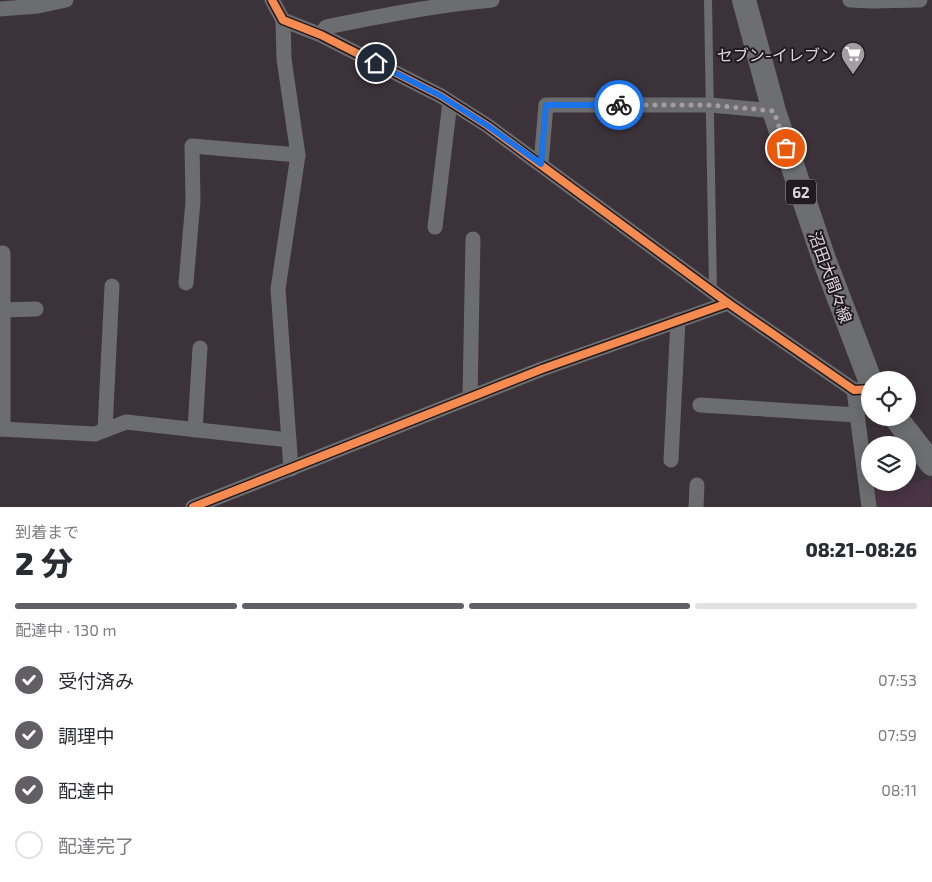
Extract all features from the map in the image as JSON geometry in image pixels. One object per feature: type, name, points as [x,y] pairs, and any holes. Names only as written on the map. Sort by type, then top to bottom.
[{"type":"main road","name":"沼田大間々線","points":[[744,0],[774,111],[824,259],[861,382]]},
{"type":"main road","points":[[902,426],[932,464]]},
{"type":"street","points":[[0,9],[38,6],[66,0]]},
{"type":"street","points":[[272,0],[283,20],[284,59],[298,155],[278,289],[291,469]]},
{"type":"street","points":[[321,35],[326,28],[345,24],[465,2],[492,0]]},
{"type":"street","points":[[850,0],[920,0]]},
{"type":"street","points":[[283,20],[321,35],[450,102],[488,126],[541,164],[728,303],[861,384]]},
{"type":"street","points":[[435,227],[450,102]]},
{"type":"street","points":[[541,164],[546,105],[710,105],[774,111]]},
{"type":"street","points":[[186,283],[193,201],[192,146],[298,155]]},
{"type":"street","points":[[470,397],[473,239]]},
{"type":"street","points":[[3,253],[2,429],[95,434],[126,422],[289,440]]},
{"type":"street","points":[[105,430],[112,286]]},
{"type":"street","points":[[193,507],[470,397],[609,344],[728,303]]},
{"type":"street","points":[[3,310],[36,309]]},
{"type":"street","points":[[671,460],[678,320]]},
{"type":"street","points":[[195,430],[200,348]]},
{"type":"street","points":[[861,391],[857,415],[869,507]]},
{"type":"street","points":[[700,406],[857,415]]},
{"type":"street","points":[[696,507],[697,485]]},
{"type":"lane","points":[[708,0],[713,291]]},
{"type":"shaded area","points":[[931,479],[932,507],[874,507],[872,491],[916,491],[916,482]]},
{"type":"cycle path","points":[[272,0],[283,20],[321,35],[441,96],[488,126],[728,303]]},
{"type":"cycle path","points":[[193,507],[542,369],[728,303],[854,390],[861,390]]},
{"type":"way so far","points":[[619,105],[710,105],[774,111],[786,148]]},
{"type":"place","name":"セブン-イレブン","points":[[853,75]]},
{"type":"route","points":[[376,63],[441,96],[488,126],[541,164],[546,105],[619,105]]}]
